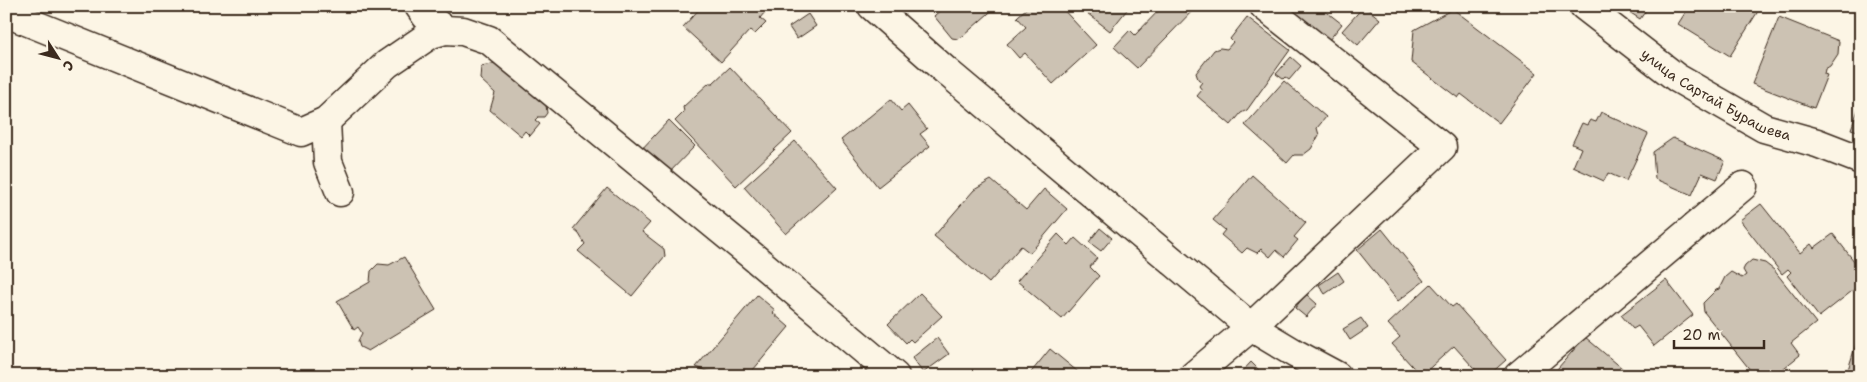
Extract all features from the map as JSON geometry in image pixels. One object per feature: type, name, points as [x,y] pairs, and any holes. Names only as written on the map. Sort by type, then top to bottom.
[{"type":"street","points":[[419,6],[426,16],[446,30]]},
{"type":"street","points":[[872,6],[946,71],[1251,327],[1337,376]]},
{"type":"street","points":[[1193,376],[1251,327],[1442,147],[1264,6]]},
{"type":"street","name":"улица Сартай Бурашева","points":[[1584,6],[1678,78],[1764,128],[1817,143],[1861,160]]},
{"type":"street","points":[[6,13],[301,132],[326,121],[387,64],[431,34],[446,30],[463,31],[489,40],[743,248],[895,376]]},
{"type":"street","points":[[326,121],[328,162],[340,192]]},
{"type":"street","points":[[1518,376],[1743,186]]},
{"type":"building","points":[[702,6],[770,6],[760,18],[766,23],[755,34],[750,30],[721,62],[683,27]]},
{"type":"building","points":[[945,6],[997,6],[958,39],[952,38],[934,16]]},
{"type":"building","points":[[1029,6],[1037,6],[1041,11],[1045,6],[1060,6],[1096,45],[1053,84],[1025,53],[1019,58],[1007,44],[1026,27],[1017,17]]},
{"type":"building","points":[[1078,6],[1130,6],[1110,31]]},
{"type":"building","points":[[1163,6],[1197,6],[1137,68],[1114,47],[1130,30],[1135,35]]},
{"type":"building","points":[[1285,6],[1319,6],[1342,24],[1329,40]]},
{"type":"building","points":[[1364,6],[1380,19],[1358,45],[1342,31]]},
{"type":"building","points":[[1620,6],[1649,6],[1640,19]]},
{"type":"building","points":[[1682,6],[1757,6],[1760,8],[1730,56],[1678,24],[1687,10]]},
{"type":"building","points":[[1453,9],[1537,73],[1499,123],[1461,94],[1458,98],[1411,62],[1414,30]]},
{"type":"building","points":[[808,14],[816,26],[797,39],[789,27]]},
{"type":"building","points":[[1247,17],[1290,50],[1247,110],[1241,113],[1231,125],[1197,96],[1202,90],[1199,86],[1202,82],[1198,79],[1196,73],[1214,50],[1220,48],[1227,49],[1233,42],[1230,39]]},
{"type":"building","points":[[1779,17],[1839,41],[1838,54],[1830,66],[1825,69],[1824,74],[1827,75],[1814,108],[1752,84]]},
{"type":"building","points":[[1291,57],[1301,66],[1289,80],[1285,77],[1283,79],[1276,74]]},
{"type":"building","points":[[497,63],[546,105],[547,113],[544,117],[538,117],[535,120],[540,124],[530,136],[525,131],[521,136],[490,110],[495,93],[480,79],[481,66]]},
{"type":"building","points":[[730,67],[792,133],[736,186],[675,121],[684,112],[683,107]]},
{"type":"building","points":[[1284,81],[1326,117],[1317,128],[1319,135],[1311,149],[1303,155],[1294,155],[1287,163],[1245,125]]},
{"type":"building","points":[[891,99],[901,111],[908,105],[927,129],[920,134],[930,146],[878,187],[841,140]]},
{"type":"building","points":[[1859,107],[1861,108],[1861,132],[1851,129]]},
{"type":"building","points":[[1601,112],[1648,134],[1626,181],[1608,173],[1604,181],[1573,167],[1581,148],[1572,144],[1582,123],[1587,125],[1590,120],[1596,122]]},
{"type":"building","points":[[669,120],[695,146],[665,177],[639,152]]},
{"type":"building","points":[[1673,138],[1725,161],[1717,179],[1702,173],[1692,195],[1655,179],[1653,152]]},
{"type":"building","points":[[795,141],[837,188],[786,234],[744,187]]},
{"type":"building","points":[[1252,175],[1306,223],[1294,237],[1298,240],[1284,257],[1276,250],[1270,257],[1261,249],[1257,253],[1247,248],[1242,253],[1221,235],[1225,230],[1213,220]]},
{"type":"building","points":[[991,180],[1026,210],[1044,189],[1067,209],[1030,253],[1021,246],[989,283],[934,236],[974,190]]},
{"type":"building","points":[[607,188],[650,223],[642,232],[664,249],[665,256],[632,296],[578,251],[585,244],[579,234],[573,229]]},
{"type":"building","points":[[1761,204],[1800,253],[1811,244],[1814,248],[1833,234],[1861,270],[1861,284],[1819,317],[1787,276],[1791,272],[1788,269],[1782,274],[1740,220]]},
{"type":"building","points":[[1100,228],[1112,238],[1101,251],[1089,242]]},
{"type":"building","points":[[1382,229],[1424,281],[1398,301],[1357,250]]},
{"type":"building","points":[[1058,234],[1069,245],[1075,238],[1097,258],[1090,267],[1099,276],[1062,319],[1017,281]]},
{"type":"building","points":[[404,257],[436,310],[368,351],[360,347],[358,341],[362,333],[358,327],[354,330],[337,301],[370,282],[371,271],[378,264],[389,265]]},
{"type":"building","points":[[1752,260],[1765,263],[1774,270],[1816,323],[1791,343],[1800,355],[1774,376],[1755,376],[1704,312],[1703,303],[1719,289],[1725,277],[1731,272],[1742,278],[1746,275],[1743,270],[1745,266]]},
{"type":"building","points":[[1338,272],[1344,281],[1325,294],[1319,285]]},
{"type":"building","points":[[1666,280],[1693,315],[1654,346],[1638,326],[1633,329],[1621,315]]},
{"type":"building","points":[[1431,284],[1452,307],[1456,304],[1506,360],[1488,376],[1481,376],[1454,346],[1421,376],[1392,344],[1400,337],[1388,324]]},
{"type":"building","points":[[920,293],[942,316],[913,342],[910,339],[906,343],[888,324]]},
{"type":"building","points":[[1306,294],[1317,304],[1306,317],[1295,308]]},
{"type":"building","points":[[757,295],[775,310],[773,313],[789,327],[748,376],[721,376],[696,367]]},
{"type":"building","points":[[1361,318],[1368,328],[1350,340],[1343,329]]},
{"type":"building","points":[[1585,337],[1629,374],[1627,376],[1551,376]]},
{"type":"building","points":[[937,338],[949,354],[923,373],[912,358]]},
{"type":"building","points":[[1856,344],[1861,345],[1861,376],[1846,376]]},
{"type":"building","points":[[1050,349],[1083,376],[1028,376]]},
{"type":"building","points":[[1251,362],[1262,373],[1267,375],[1274,371],[1279,376],[1238,376]]}]
